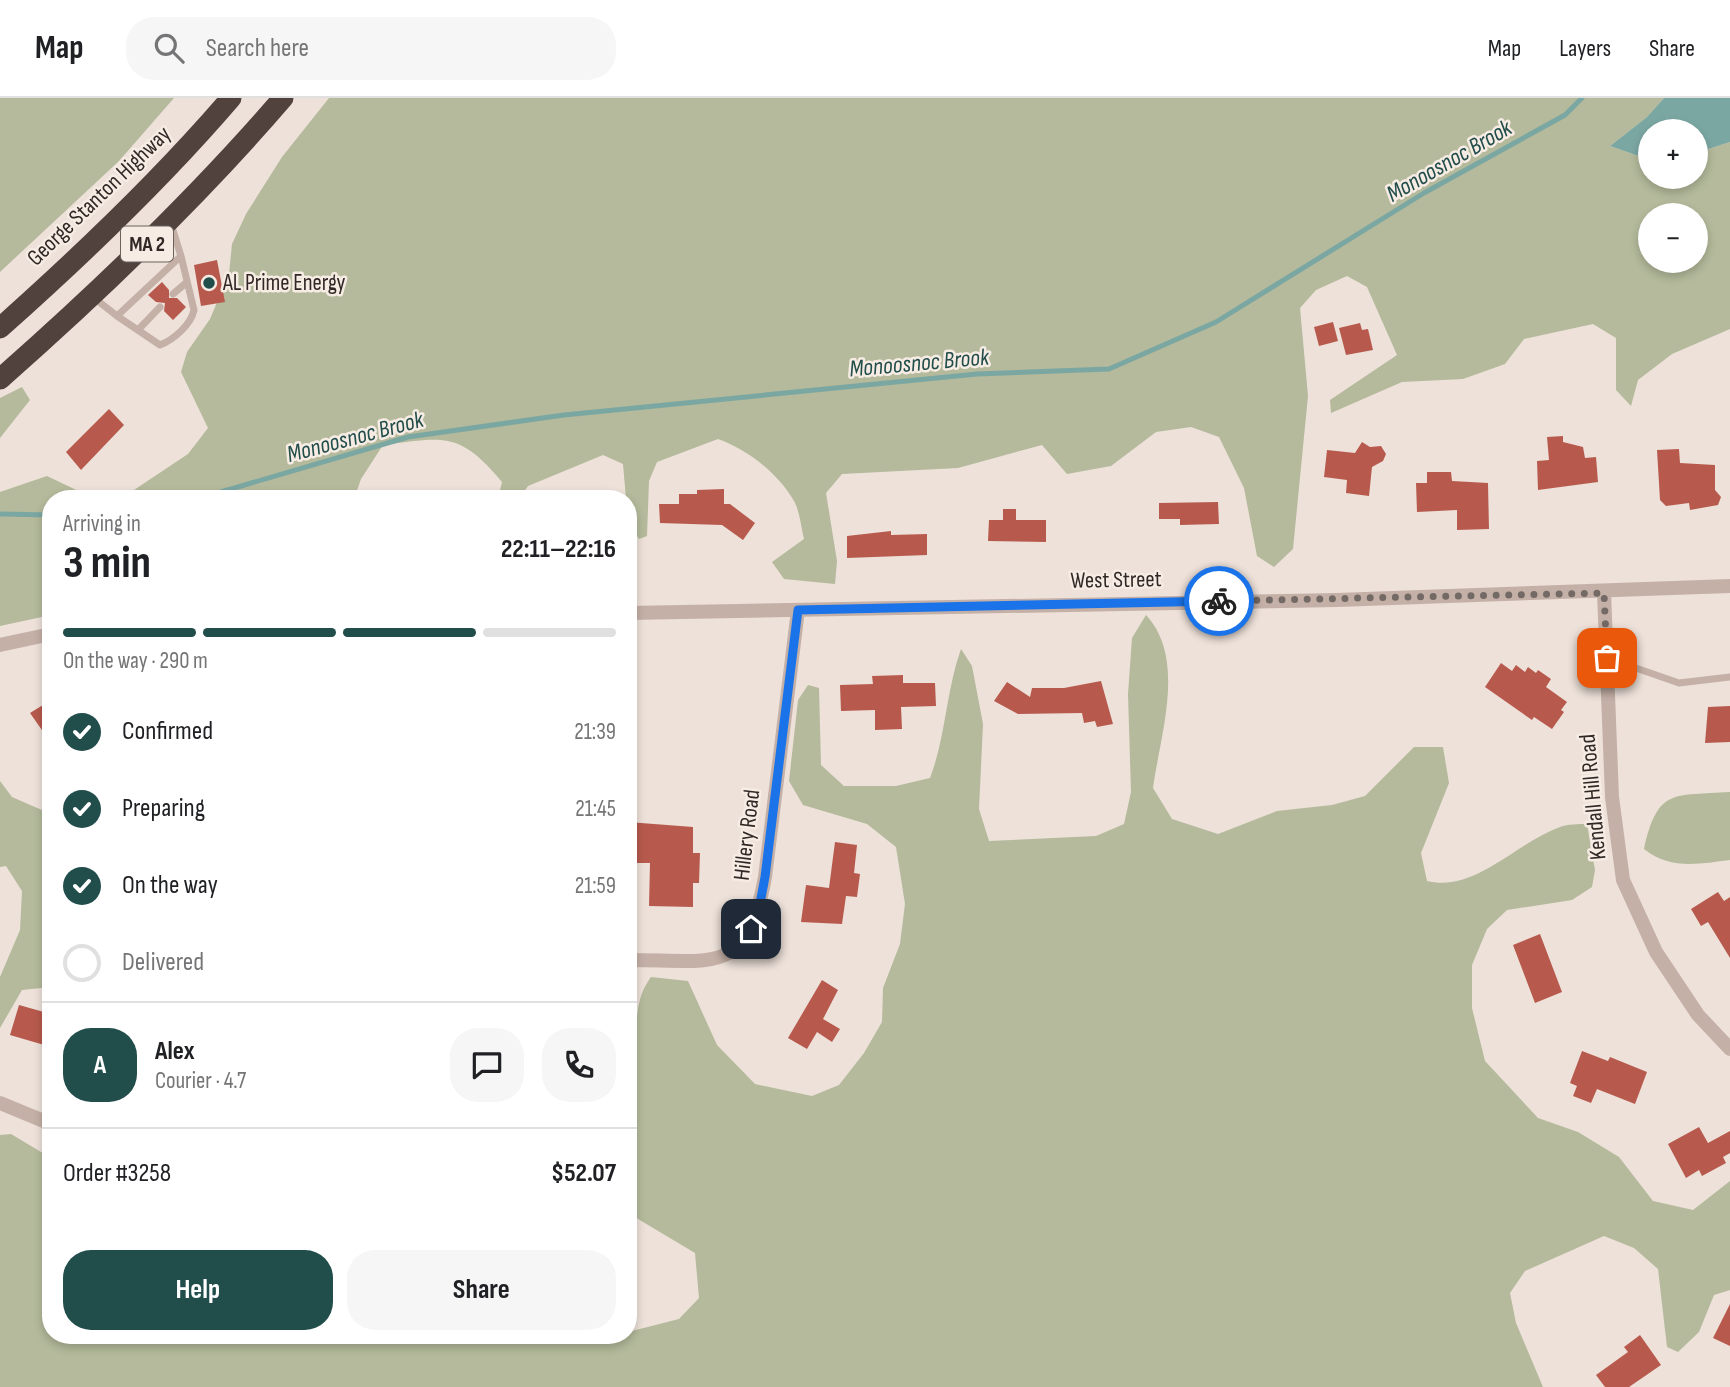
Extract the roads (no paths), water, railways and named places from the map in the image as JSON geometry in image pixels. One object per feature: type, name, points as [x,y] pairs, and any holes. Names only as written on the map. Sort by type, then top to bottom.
[{"type":"highway","name":"George Stanton Highway","points":[[0,328],[124,214],[231,98]]},
{"type":"highway","name":"MA 2","points":[[0,379],[92,297],[170,221],[283,98]]},
{"type":"street","name":"West Street","points":[[637,613],[1604,593],[1730,586]]},
{"type":"street","name":"Kendall Hill Road","points":[[1604,593],[1612,797],[1623,880],[1656,952],[1698,1015],[1730,1049]]},
{"type":"street","name":"Hillery Road","points":[[637,960],[722,958],[743,942],[757,919],[765,877],[798,610]]},
{"type":"street","points":[[0,645],[42,636]]},
{"type":"street","points":[[0,1103],[42,1120]]},
{"type":"lane","points":[[92,297],[160,345],[180,331],[192,318],[194,310],[170,221]]},
{"type":"lane","points":[[117,316],[181,257]]},
{"type":"lane","points":[[173,294],[187,282]]},
{"type":"lane","points":[[138,330],[160,307]]},
{"type":"lane","points":[[1607,658],[1679,683],[1730,677]]},
{"type":"water","points":[[1664,98],[1730,98],[1730,142],[1708,149],[1708,119],[1644,119]]},
{"type":"water","points":[[1638,124],[1638,156],[1610,146]]},
{"type":"waterway","name":"Monoosnoc Brook","points":[[228,490],[408,437],[564,415],[977,374],[1109,369],[1216,322],[1424,193],[1565,115],[1582,98]]},
{"type":"waterway","name":"Monoosnoc Brook","points":[[0,514],[42,515]]},
{"type":"place","name":"AL Prime Energy","points":[[209,283]]}]
